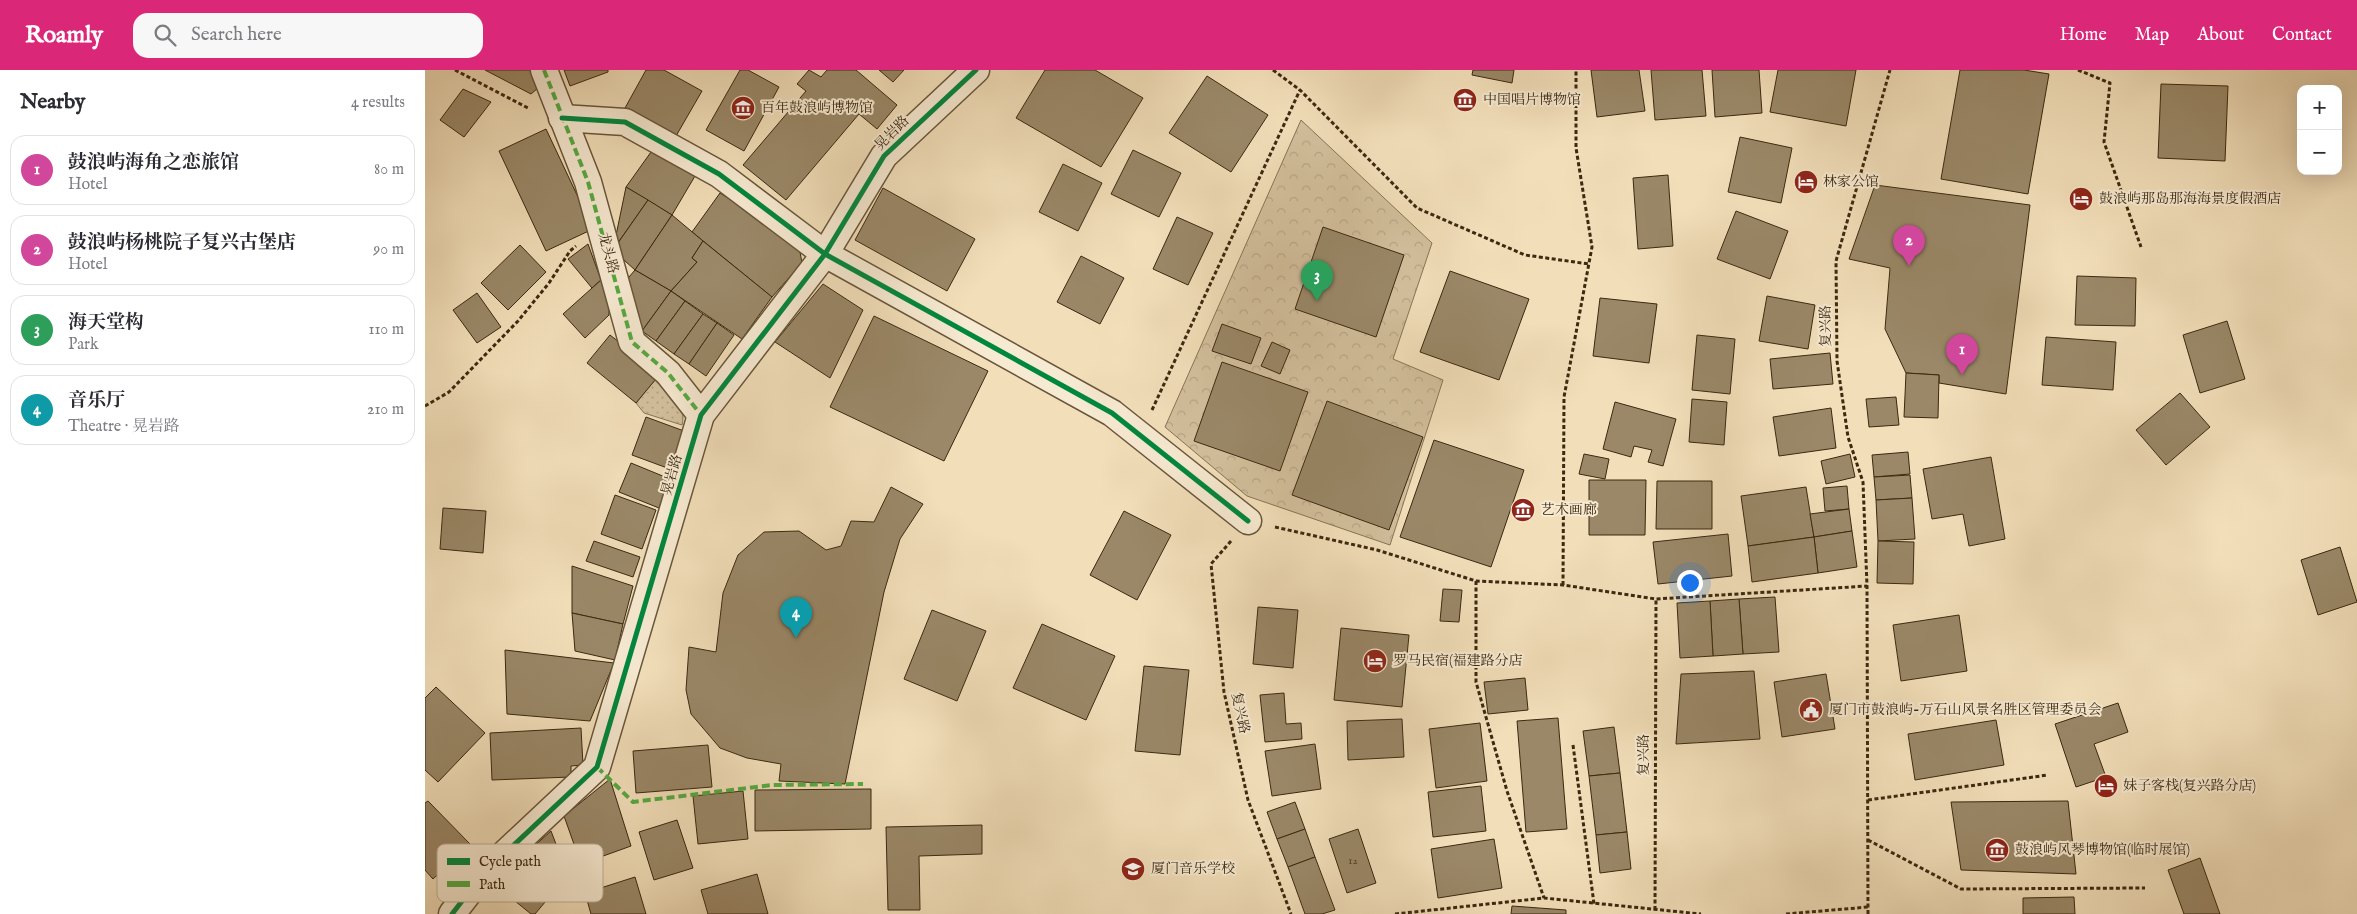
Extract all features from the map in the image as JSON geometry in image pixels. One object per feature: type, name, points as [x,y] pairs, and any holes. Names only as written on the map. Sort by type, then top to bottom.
[{"type":"street","name":"龙头路","points":[[544,70],[588,182],[632,342],[668,373],[701,415]]},
{"type":"street","name":"晃岩路","points":[[515,844],[597,767],[701,415],[825,254],[884,156],[976,70]]},
{"type":"street","points":[[562,118],[625,122],[719,174],[825,254],[1111,413],[1248,521]]},
{"type":"street","name":"晃岩路","points":[[452,914],[461,902]]},
{"type":"path","points":[[455,70],[539,113],[562,118]]},
{"type":"path","points":[[1273,70],[1300,90],[1417,208],[1525,255],[1589,264]]},
{"type":"path","points":[[1563,585],[1564,398],[1592,247],[1576,148],[1576,70]]},
{"type":"path","points":[[2078,70],[2110,83],[2104,142],[2141,247]]},
{"type":"path","points":[[1140,436],[1300,90]]},
{"type":"path","points":[[425,406],[449,392],[518,321],[549,282],[570,251],[601,227]]},
{"type":"path","points":[[1248,521],[1377,550],[1476,581],[1563,585],[1656,599],[1867,586]]},
{"type":"path","points":[[1476,581],[1476,682],[1507,791],[1544,898]]},
{"type":"path","points":[[1573,745],[1594,904]]},
{"type":"path","points":[[1868,800],[2048,775]]},
{"type":"path","points":[[1868,840],[1961,889],[2145,888]]},
{"type":"path","points":[[1395,914],[1433,912],[1544,898],[1701,914]]},
{"type":"path","points":[[1786,914],[1868,907]]},
{"type":"green space","points":[[1301,120],[1432,243],[1393,359],[1443,380],[1390,545],[1247,496],[1165,427]]},
{"type":"green space","points":[[660,374],[680,404],[683,418],[682,425],[644,413],[636,403]]},
{"type":"building","points":[[485,70],[531,70],[538,88],[531,94]]},
{"type":"building","points":[[564,70],[608,70],[608,72],[570,86]]},
{"type":"building","points":[[646,70],[664,70],[702,91],[676,136],[625,108]]},
{"type":"building","name":"百年鼓浪屿博物馆","points":[[740,70],[748,70],[779,87],[744,151],[706,130]]},
{"type":"building","points":[[809,70],[821,77],[827,70],[856,70],[897,105],[877,129],[859,114],[786,200],[743,165],[806,91],[797,84]]},
{"type":"building","points":[[879,70],[904,70],[893,82]]},
{"type":"building","points":[[1045,70],[1095,70],[1143,98],[1101,167],[1016,118]]},
{"type":"building","points":[[1473,70],[1514,70],[1512,83],[1472,75]]},
{"type":"building","points":[[1591,70],[1639,70],[1645,111],[1597,117]]},
{"type":"building","points":[[1651,70],[1702,70],[1706,116],[1655,120]]},
{"type":"building","points":[[1712,70],[1759,70],[1762,113],[1715,117]]},
{"type":"building","points":[[1778,70],[1856,70],[1846,126],[1770,112]]},
{"type":"building","points":[[1960,70],[2024,70],[2049,74],[2028,194],[1941,179]]},
{"type":"building","points":[[1207,76],[1268,115],[1231,172],[1169,133]]},
{"type":"building","points":[[2161,84],[2228,86],[2225,161],[2158,158]]},
{"type":"building","points":[[463,89],[491,102],[464,137],[440,120]]},
{"type":"building","points":[[546,129],[593,229],[546,251],[499,151]]},
{"type":"building","points":[[1740,137],[1792,148],[1781,203],[1728,192]]},
{"type":"building","points":[[656,145],[695,176],[672,215],[626,187]]},
{"type":"building","points":[[1133,150],[1181,173],[1159,217],[1111,194]]},
{"type":"building","points":[[1063,164],[1102,183],[1078,231],[1039,212]]},
{"type":"building","points":[[1668,175],[1673,246],[1638,249],[1633,178]]},
{"type":"building","points":[[1875,185],[2030,205],[2006,394],[1939,383],[1939,375],[1906,373],[1885,329],[1890,268],[1849,259]]},
{"type":"building","points":[[626,187],[648,200],[613,250]]},
{"type":"building","points":[[883,188],[975,239],[947,291],[855,240]]},
{"type":"building","points":[[720,193],[781,231],[800,252],[802,263],[772,297],[692,232]]},
{"type":"building","points":[[648,200],[672,215],[635,270],[613,250]]},
{"type":"building","points":[[1736,211],[1788,231],[1770,279],[1717,259]]},
{"type":"building","points":[[672,215],[703,241],[692,258],[697,262],[671,291],[635,270]]},
{"type":"building","points":[[1177,217],[1213,233],[1188,285],[1153,269]]},
{"type":"building","points":[[1323,227],[1404,255],[1376,337],[1295,309]]},
{"type":"building","points":[[703,241],[772,297],[742,339],[671,291],[697,262],[692,258]]},
{"type":"building","points":[[588,244],[601,280],[592,288],[568,259]]},
{"type":"building","points":[[520,245],[546,272],[508,310],[481,283]]},
{"type":"building","points":[[1081,256],[1124,278],[1100,324],[1057,302]]},
{"type":"building","points":[[635,270],[671,291],[642,331],[623,284]]},
{"type":"building","points":[[1450,271],[1529,299],[1499,380],[1420,352]]},
{"type":"building","points":[[2077,276],[2136,278],[2135,326],[2075,325]]},
{"type":"building","points":[[601,280],[609,302],[609,315],[585,338],[563,314]]},
{"type":"building","points":[[823,284],[863,310],[830,378],[775,342]]},
{"type":"building","points":[[671,291],[685,301],[656,341],[642,331]]},
{"type":"building","points":[[477,293],[501,327],[477,343],[453,310]]},
{"type":"building","points":[[1767,296],[1815,305],[1808,349],[1759,341]]},
{"type":"building","points":[[1600,298],[1657,304],[1649,363],[1593,356]]},
{"type":"building","points":[[685,301],[703,314],[674,354],[656,341]]},
{"type":"building","points":[[703,314],[717,323],[689,364],[674,354]]},
{"type":"building","points":[[874,316],[988,371],[944,461],[830,407]]},
{"type":"building","points":[[2227,321],[2245,379],[2200,393],[2183,335]]},
{"type":"building","points":[[717,323],[734,335],[706,376],[689,364]]},
{"type":"building","points":[[1222,324],[1261,338],[1251,364],[1212,351]]},
{"type":"building","points":[[610,335],[660,374],[636,403],[587,363]]},
{"type":"building","points":[[1697,335],[1735,339],[1730,394],[1692,390]]},
{"type":"building","points":[[2046,337],[2116,342],[2113,390],[2042,385]]},
{"type":"building","points":[[1272,342],[1290,350],[1280,374],[1261,366]]},
{"type":"building","points":[[1830,353],[1833,384],[1773,389],[1770,359]]},
{"type":"building","points":[[1222,362],[1308,392],[1280,471],[1194,441]]},
{"type":"building","points":[[1906,373],[1939,375],[1938,418],[1904,417]]},
{"type":"building","points":[[2180,393],[2210,427],[2166,465],[2136,430]]},
{"type":"building","points":[[1896,397],[1899,425],[1869,427],[1866,399]]},
{"type":"building","points":[[1692,399],[1727,402],[1724,445],[1689,442]]},
{"type":"building","points":[[1327,401],[1423,437],[1389,530],[1292,495]]},
{"type":"building","points":[[1615,402],[1676,419],[1663,466],[1648,462],[1652,450],[1634,446],[1631,457],[1603,449]]},
{"type":"building","points":[[1831,408],[1836,448],[1779,456],[1773,417]]},
{"type":"building","points":[[646,417],[684,431],[670,469],[632,455]]},
{"type":"building","points":[[1434,440],[1524,470],[1491,567],[1400,537]]},
{"type":"building","points":[[1908,452],[1910,474],[1874,477],[1872,455]]},
{"type":"building","points":[[1584,454],[1609,459],[1605,479],[1579,474]]},
{"type":"building","points":[[1850,454],[1855,477],[1826,484],[1821,461]]},
{"type":"building","points":[[1991,457],[2005,539],[1969,546],[1963,514],[1932,519],[1923,469]]},
{"type":"building","points":[[631,463],[670,479],[659,508],[619,492]]},
{"type":"building","points":[[1910,475],[1912,498],[1876,500],[1874,477]]},
{"type":"building","points":[[1589,480],[1646,480],[1645,535],[1589,535]]},
{"type":"building","points":[[1657,481],[1712,481],[1712,529],[1656,529]]},
{"type":"building","points":[[1847,486],[1849,509],[1825,511],[1823,488]]},
{"type":"building","points":[[891,487],[923,504],[900,539],[884,592],[845,784],[779,781],[781,764],[747,758],[720,748],[691,714],[686,690],[689,647],[716,652],[723,593],[738,555],[764,532],[799,531],[826,550],[841,546],[851,521],[874,522]]},
{"type":"building","points":[[1806,487],[1814,537],[1748,546],[1741,496]]},
{"type":"building","points":[[615,495],[656,510],[642,549],[601,534]]},
{"type":"building","points":[[1912,498],[1915,539],[1878,541],[1876,500]]},
{"type":"building","points":[[443,508],[486,511],[483,553],[440,549]]},
{"type":"building","points":[[1849,509],[1852,531],[1814,537],[1810,514]]},
{"type":"building","points":[[1124,511],[1171,535],[1137,600],[1090,575]]},
{"type":"building","points":[[1852,531],[1857,567],[1818,573],[1814,537]]},
{"type":"building","points":[[1728,534],[1732,576],[1658,584],[1653,542]]},
{"type":"building","points":[[1814,537],[1818,573],[1752,582],[1748,546]]},
{"type":"building","points":[[594,541],[640,557],[633,577],[586,561]]},
{"type":"building","points":[[1878,541],[1914,542],[1913,584],[1877,583]]},
{"type":"building","points":[[2340,547],[2357,602],[2318,615],[2301,560]]},
{"type":"building","points":[[572,566],[633,586],[623,624],[572,613]]},
{"type":"building","points":[[1443,589],[1462,590],[1459,622],[1440,621]]},
{"type":"building","points":[[1775,597],[1779,652],[1743,654],[1739,599]]},
{"type":"building","points":[[1739,599],[1743,654],[1713,656],[1710,601]]},
{"type":"building","points":[[1710,601],[1713,656],[1680,658],[1677,603]]},
{"type":"building","points":[[1258,607],[1298,610],[1293,668],[1253,664]]},
{"type":"building","points":[[932,610],[986,631],[957,701],[904,679]]},
{"type":"building","points":[[572,613],[623,624],[615,660],[575,651]]},
{"type":"building","points":[[1959,615],[1967,671],[1901,681],[1893,625]]},
{"type":"building","points":[[1042,624],[1115,656],[1086,720],[1013,688]]},
{"type":"building","points":[[1341,628],[1409,635],[1402,707],[1334,700]]},
{"type":"building","points":[[505,650],[614,663],[590,721],[507,714]]},
{"type":"building","points":[[1144,666],[1189,670],[1180,755],[1135,751]]},
{"type":"building","points":[[1754,671],[1760,739],[1676,744],[1681,674]]},
{"type":"building","points":[[1826,674],[1835,729],[1782,737],[1774,682]]},
{"type":"building","points":[[1525,678],[1528,710],[1488,714],[1484,682]]},
{"type":"building","points":[[436,687],[485,733],[438,782],[425,770],[425,698]]},
{"type":"building","points":[[1284,693],[1286,724],[1301,723],[1302,739],[1265,742],[1260,695]]},
{"type":"building","points":[[2118,703],[2128,732],[2094,744],[2106,777],[2076,787],[2055,724]]},
{"type":"building","points":[[1558,718],[1567,829],[1526,832],[1517,721]]},
{"type":"building","points":[[1402,719],[1404,757],[1348,760],[1347,721]]},
{"type":"building","points":[[1996,720],[2004,765],[1915,780],[1908,734]]},
{"type":"building","points":[[1480,723],[1487,781],[1436,788],[1429,729]]},
{"type":"building","points":[[1614,727],[1620,773],[1589,776],[1583,731]]},
{"type":"building","points":[[581,728],[583,765],[571,766],[571,777],[492,780],[490,733]]},
{"type":"building","points":[[1315,744],[1321,789],[1272,796],[1265,751]]},
{"type":"building","points":[[708,745],[712,787],[636,793],[633,751]]},
{"type":"building","points":[[1620,773],[1627,832],[1596,835],[1589,776]]},
{"type":"building","points":[[610,779],[631,846],[603,856],[603,844],[574,844],[564,816]]},
{"type":"building","points":[[1481,786],[1486,831],[1433,837],[1428,792]]},
{"type":"building","points":[[871,789],[871,829],[755,831],[755,790]]},
{"type":"building","points":[[743,791],[748,839],[698,844],[693,796]]},
{"type":"building","points":[[428,801],[470,844],[437,844],[437,875],[433,879],[425,870],[425,803]]},
{"type":"building","points":[[2068,801],[2076,874],[1961,870],[1951,802]]},
{"type":"building","points":[[1295,802],[1305,829],[1277,839],[1267,812]]},
{"type":"building","points":[[677,820],[693,868],[654,880],[639,832]]},
{"type":"building","points":[[982,825],[982,854],[919,856],[920,910],[888,910],[886,827]]},
{"type":"building","points":[[1305,829],[1315,857],[1288,867],[1277,839]]},
{"type":"building","points":[[1358,829],[1376,883],[1347,893],[1329,839]]},
{"type":"building","points":[[551,831],[556,844],[536,844]]},
{"type":"building","points":[[1627,832],[1631,869],[1600,873],[1596,835]]},
{"type":"building","points":[[1494,839],[1502,888],[1438,898],[1431,849]]},
{"type":"building","points":[[1315,857],[1335,910],[1322,914],[1305,914],[1288,867]]},
{"type":"building","points":[[2200,858],[2220,914],[2184,914],[2168,870]]},
{"type":"building","points":[[757,874],[768,914],[708,914],[701,890]]},
{"type":"building","points":[[635,877],[646,914],[591,914],[588,902],[603,902],[603,887]]},
{"type":"building","points":[[2074,897],[2075,914],[2023,914],[2023,898]]},
{"type":"building","points":[[516,902],[545,902],[535,914],[531,914]]},
{"type":"building","points":[[1512,906],[1566,910],[1566,914],[1511,914]]},
{"type":"marked path","points":[[544,70],[588,182],[632,342],[668,373],[701,415]]},
{"type":"marked path","points":[[597,767],[633,802],[772,785],[863,784]]},
{"type":"cycle path","points":[[515,844],[597,767],[701,415],[825,254],[884,156],[976,70]]},
{"type":"cycle path","points":[[562,118],[625,122],[719,174],[825,254],[1112,413],[1248,521]]},
{"type":"cycle path","points":[[452,914],[461,902]]},
{"type":"place","name":"中国唱片博物馆","points":[[1465,100]]},
{"type":"place","name":"百年鼓浪屿博物馆","points":[[743,108]]},
{"type":"place","name":"林家公馆","points":[[1806,182]]},
{"type":"place","name":"鼓浪屿那岛那海海景度假酒店","points":[[2081,199]]},
{"type":"place","name":"鼓浪屿杨桃院子复兴古堡店","points":[[1909,266]]},
{"type":"place","name":"海天堂构","points":[[1317,301]]},
{"type":"place","name":"鼓浪屿海角之恋旅馆","points":[[1962,375]]},
{"type":"place","name":"艺术画廊","points":[[1523,510]]},
{"type":"place","name":"音乐厅","points":[[796,638]]},
{"type":"place","name":"罗马民宿(福建路分店","points":[[1375,661]]},
{"type":"place","name":"厦门市鼓浪屿-万石山风景名胜区管理委员会","points":[[1811,710]]},
{"type":"place","name":"妹子客栈(复兴路分店)","points":[[2106,786]]},
{"type":"place","name":"鼓浪屿风琴博物馆(临时展馆)","points":[[1997,850]]},
{"type":"place","name":"厦门音乐学校","points":[[1133,869]]}]
